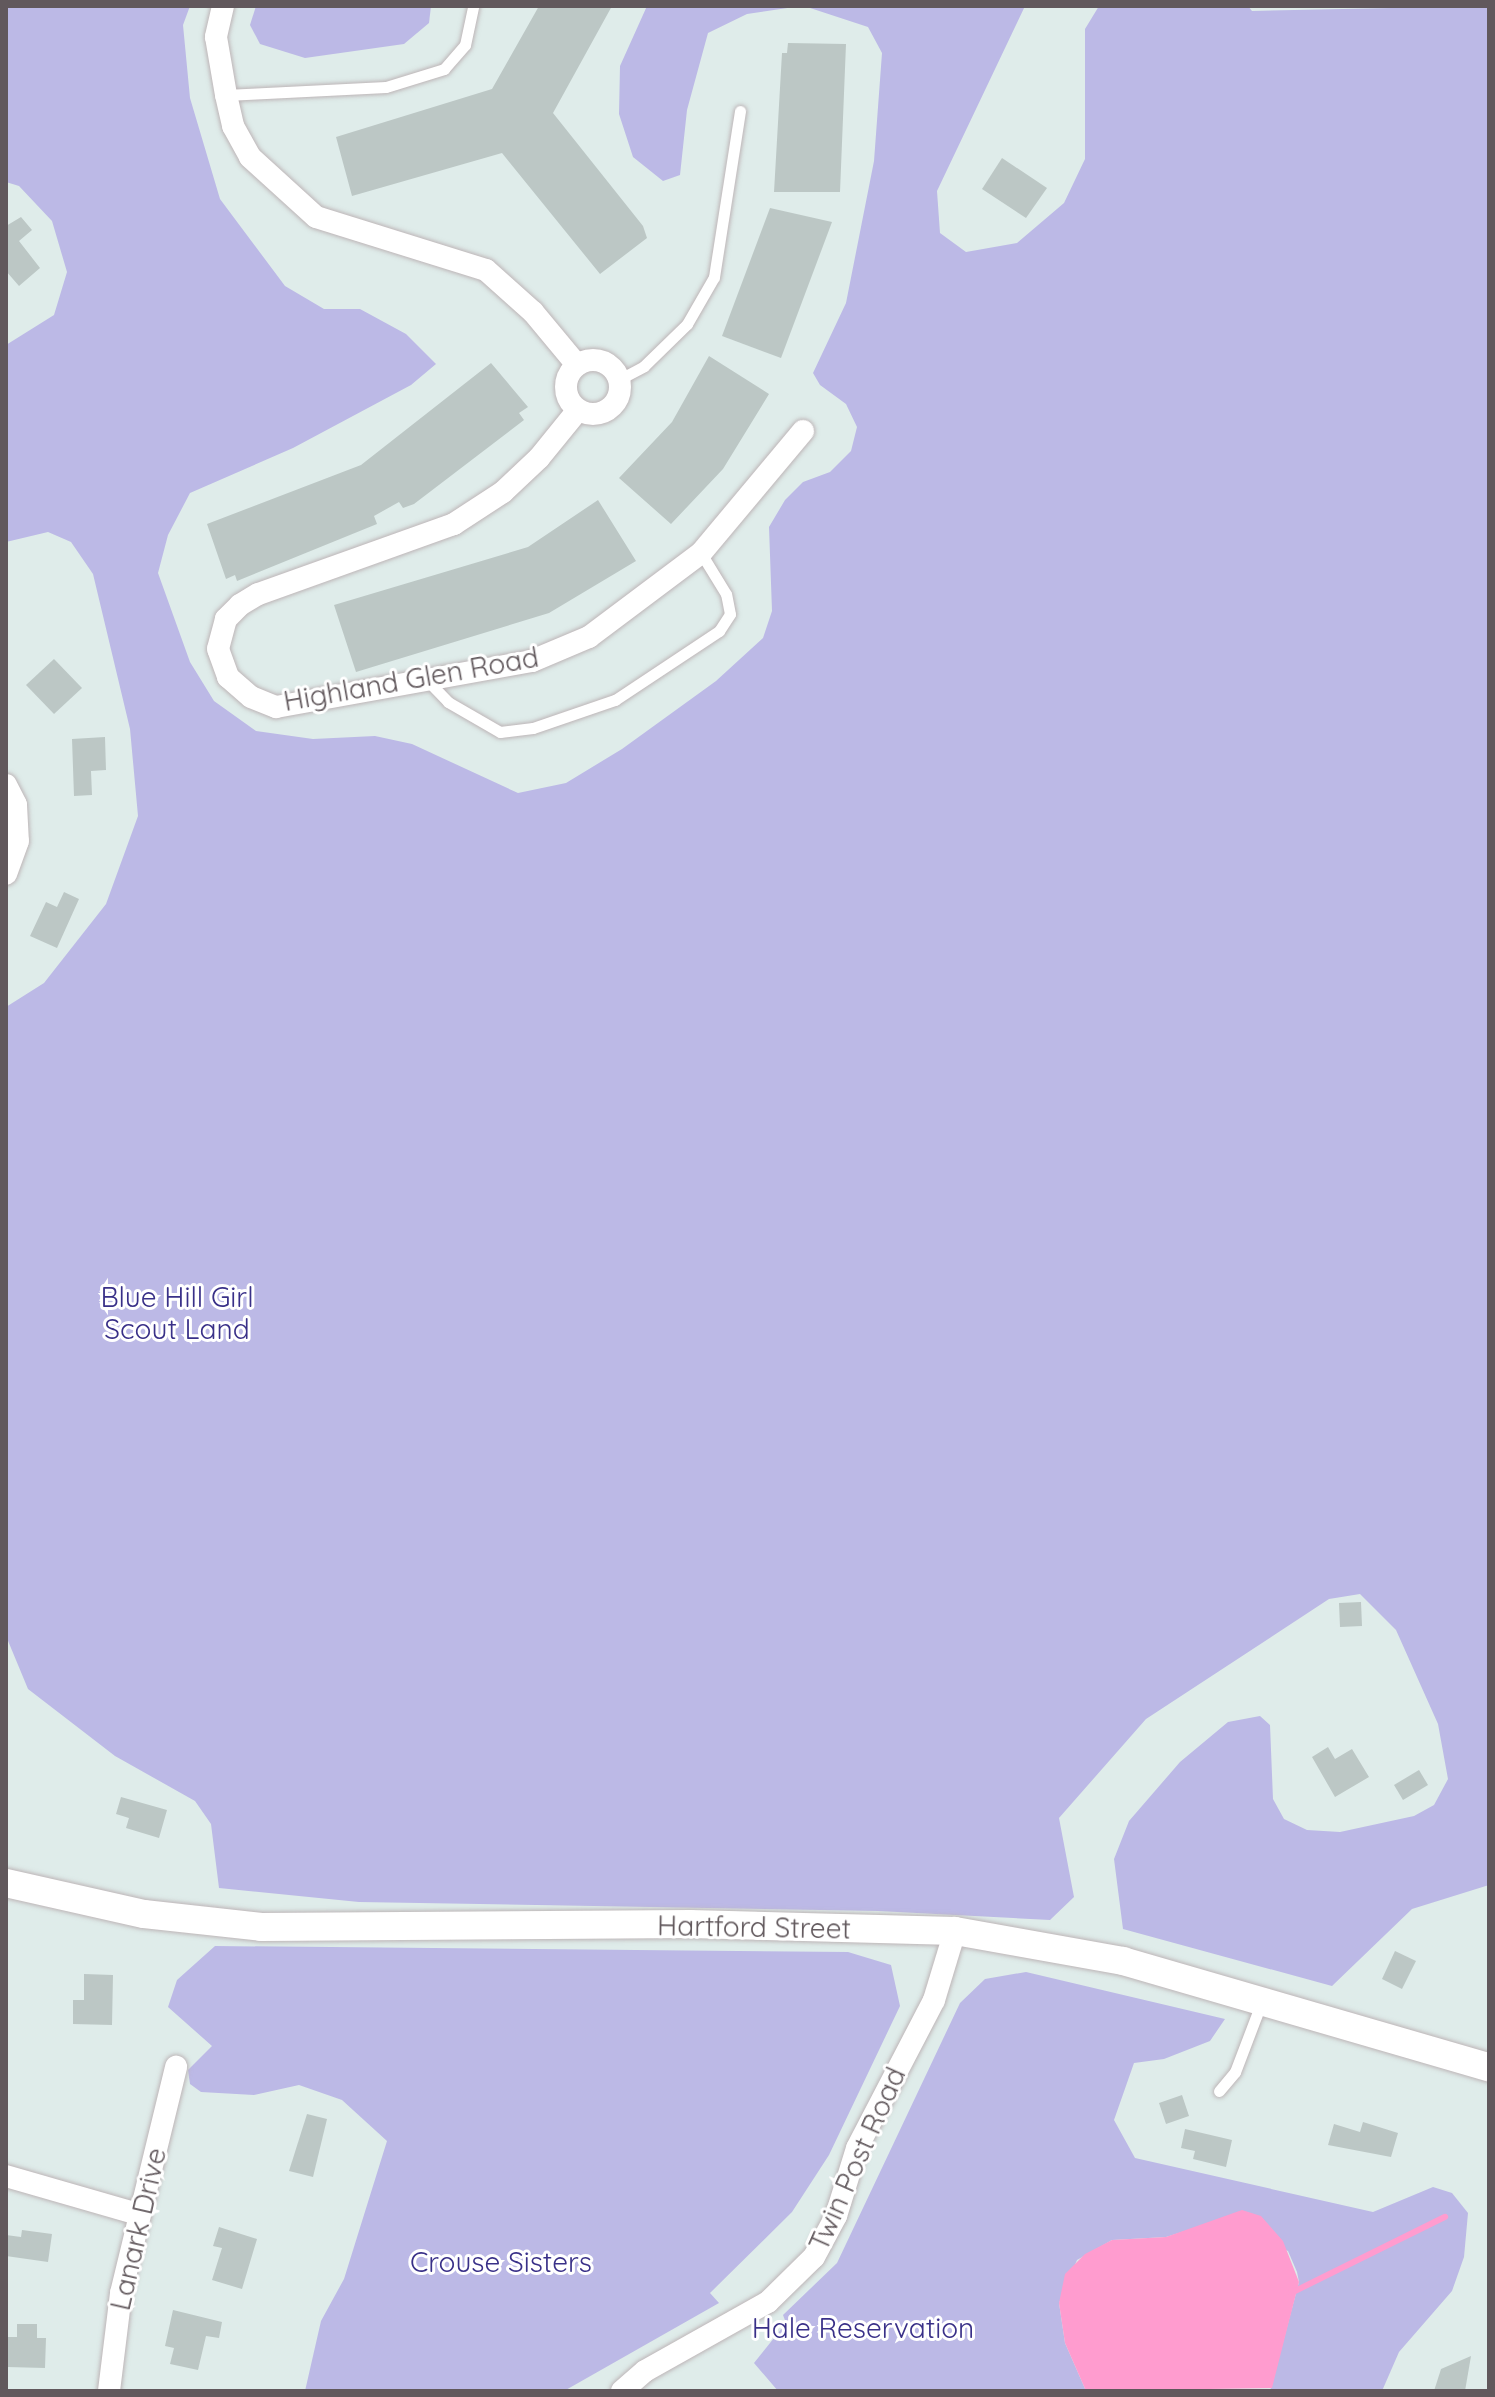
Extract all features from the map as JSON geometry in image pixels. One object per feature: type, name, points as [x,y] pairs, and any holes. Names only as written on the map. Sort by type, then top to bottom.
[{"type":"street","points":[[223,6],[216,37],[226,95],[233,126],[250,157],[316,217],[349,231],[486,270],[533,312],[577,365]]},
{"type":"street","points":[[607,363],[620,379],[613,407],[596,415],[578,410],[566,387],[577,365],[607,363]]},
{"type":"street","name":"Highland Glen Road","points":[[578,410],[539,458],[503,492],[454,524],[258,594],[226,619],[218,649],[228,677],[251,697],[276,707],[532,661],[589,637],[701,553],[803,431]]},
{"type":"street","points":[[6,785],[16,805],[18,841],[6,874]]},
{"type":"street","name":"Hartford Street","points":[[6,1883],[144,1914],[261,1927],[690,1924],[955,1931],[1062,1948],[1262,2000],[1489,2067]]},
{"type":"street","name":"Twin Post Road","points":[[622,2391],[638,2375],[768,2302],[814,2257],[836,2216],[862,2138],[934,2000],[955,1931]]},
{"type":"street","name":"Lanark Drive","points":[[109,2391],[121,2293],[176,2067]]},
{"type":"street","points":[[6,2176],[138,2214]]},
{"type":"lane","points":[[226,95],[386,87],[444,69],[465,45],[473,6]]},
{"type":"lane","points":[[620,379],[644,366],[687,324],[714,277],[740,111]]},
{"type":"lane","points":[[426,678],[448,702],[500,732],[533,728],[615,700],[719,631],[730,614],[726,594],[701,553]]},
{"type":"lane","points":[[1219,2091],[1235,2072],[1262,2000]]},
{"type":"green space","name":"Blue Hill Girl Scout Land","points":[[6,6],[190,6],[183,25],[190,98],[220,199],[285,286],[324,309],[360,309],[406,334],[436,364],[411,385],[293,448],[190,493],[168,535],[158,573],[190,662],[214,701],[256,731],[313,739],[375,736],[412,744],[518,793],[566,783],[622,749],[716,681],[763,638],[772,611],[769,527],[785,500],[803,482],[830,472],[851,451],[857,427],[846,404],[820,385],[813,373],[846,303],[874,161],[882,53],[868,27],[804,6],[1025,6],[937,191],[940,233],[966,252],[1017,243],[1064,203],[1085,159],[1085,29],[1099,6],[1248,6],[1252,11],[1489,6],[1489,1885],[1412,1909],[1332,1986],[1123,1929],[1114,1859],[1129,1821],[1180,1762],[1228,1722],[1260,1716],[1270,1725],[1273,1799],[1284,1819],[1307,1830],[1340,1832],[1414,1816],[1434,1805],[1448,1779],[1438,1724],[1396,1630],[1360,1594],[1329,1599],[1146,1719],[1059,1818],[1074,1897],[1050,1920],[878,1911],[359,1902],[219,1888],[211,1824],[195,1801],[115,1756],[28,1689],[6,1636],[6,1007],[44,983],[106,904],[138,816],[130,729],[93,574],[71,542],[48,532],[6,542],[6,345],[54,315],[67,272],[52,221],[19,186],[6,182]]},
{"type":"green space","points":[[256,6],[431,6],[429,23],[404,44],[305,58],[260,44],[250,25]]},
{"type":"green space","points":[[647,6],[801,6],[747,14],[708,33],[687,110],[680,175],[663,181],[633,157],[619,114],[620,66]]},
{"type":"green space","name":"Crouse Sisters","points":[[215,1946],[848,1952],[891,1965],[900,2006],[829,2155],[792,2212],[710,2293],[719,2303],[564,2391],[305,2391],[321,2321],[344,2279],[387,2141],[342,2100],[299,2085],[254,2095],[201,2092],[190,2084],[188,2070],[212,2046],[168,2007],[177,1980]]},
{"type":"green space","name":"Hale Reservation","points":[[1026,1972],[1225,2019],[1210,2041],[1164,2059],[1134,2063],[1114,2120],[1135,2158],[1373,2212],[1433,2187],[1452,2193],[1468,2213],[1464,2257],[1452,2291],[1399,2352],[1382,2391],[1270,2391],[1299,2282],[1297,2272],[1288,2251],[1214,2222],[1166,2237],[1112,2240],[1077,2260],[1059,2303],[1065,2343],[1086,2391],[778,2391],[754,2363],[786,2323],[783,2315],[837,2263],[960,2003],[985,1979]]},
{"type":"shaded area","points":[[1242,2210],[1261,2216],[1283,2241],[1299,2282],[1272,2388],[1086,2391],[1065,2343],[1059,2303],[1065,2274],[1085,2254],[1112,2240],[1166,2237]]},
{"type":"building","points":[[539,6],[612,6],[553,113],[643,226],[647,238],[600,274],[502,153],[352,196],[336,137],[492,89]]},
{"type":"building","points":[[788,43],[846,44],[840,192],[774,192],[782,53],[787,53]]},
{"type":"building","points":[[1002,158],[1047,188],[1026,218],[982,189]]},
{"type":"building","points":[[770,208],[832,222],[781,358],[722,336]]},
{"type":"building","points":[[21,217],[32,230],[19,241],[40,268],[19,286],[6,271],[6,226]]},
{"type":"building","points":[[709,356],[769,394],[723,469],[671,524],[619,478],[672,422]]},
{"type":"building","points":[[491,363],[528,407],[519,413],[524,420],[414,504],[403,508],[399,502],[374,516],[377,524],[237,581],[235,575],[226,579],[207,524],[361,465]]},
{"type":"building","points":[[598,500],[636,561],[549,613],[356,672],[334,605],[528,547]]},
{"type":"building","points":[[54,659],[82,688],[54,714],[26,685]]},
{"type":"building","points":[[105,737],[106,770],[91,771],[92,795],[74,796],[72,739]]},
{"type":"building","points":[[64,892],[79,899],[57,948],[30,936],[46,902],[57,907]]},
{"type":"building","points":[[1361,1602],[1362,1626],[1340,1627],[1339,1603]]},
{"type":"building","points":[[1328,1747],[1335,1759],[1352,1749],[1369,1777],[1335,1797],[1312,1757]]},
{"type":"building","points":[[1419,1770],[1428,1785],[1403,1800],[1394,1785]]},
{"type":"building","points":[[121,1797],[167,1810],[159,1838],[126,1828],[129,1818],[116,1814]]},
{"type":"building","points":[[1395,1951],[1416,1961],[1402,1989],[1382,1979]]},
{"type":"building","points":[[84,1974],[113,1975],[112,2025],[73,2024],[73,2000],[84,2000]]},
{"type":"building","points":[[1182,2095],[1189,2116],[1166,2124],[1159,2103]]},
{"type":"building","points":[[307,2114],[327,2119],[313,2177],[289,2171]]},
{"type":"building","points":[[1363,2122],[1398,2133],[1391,2157],[1328,2145],[1334,2124],[1360,2132]]},
{"type":"building","points":[[1185,2129],[1232,2140],[1226,2167],[1193,2159],[1195,2151],[1181,2148]]},
{"type":"building","points":[[219,2227],[257,2239],[242,2289],[212,2280],[222,2248],[213,2246]]},
{"type":"building","points":[[22,2230],[52,2234],[48,2262],[6,2256],[6,2235],[21,2237]]},
{"type":"building","points":[[173,2310],[222,2322],[219,2338],[206,2336],[198,2370],[170,2364],[174,2348],[165,2346]]},
{"type":"building","points":[[17,2324],[37,2324],[37,2338],[46,2338],[45,2368],[7,2367],[7,2337],[17,2337]]},
{"type":"building","points":[[1471,2356],[1465,2391],[1434,2391],[1441,2369]]},
{"type":"waterway","points":[[1291,2293],[1445,2217]]}]
